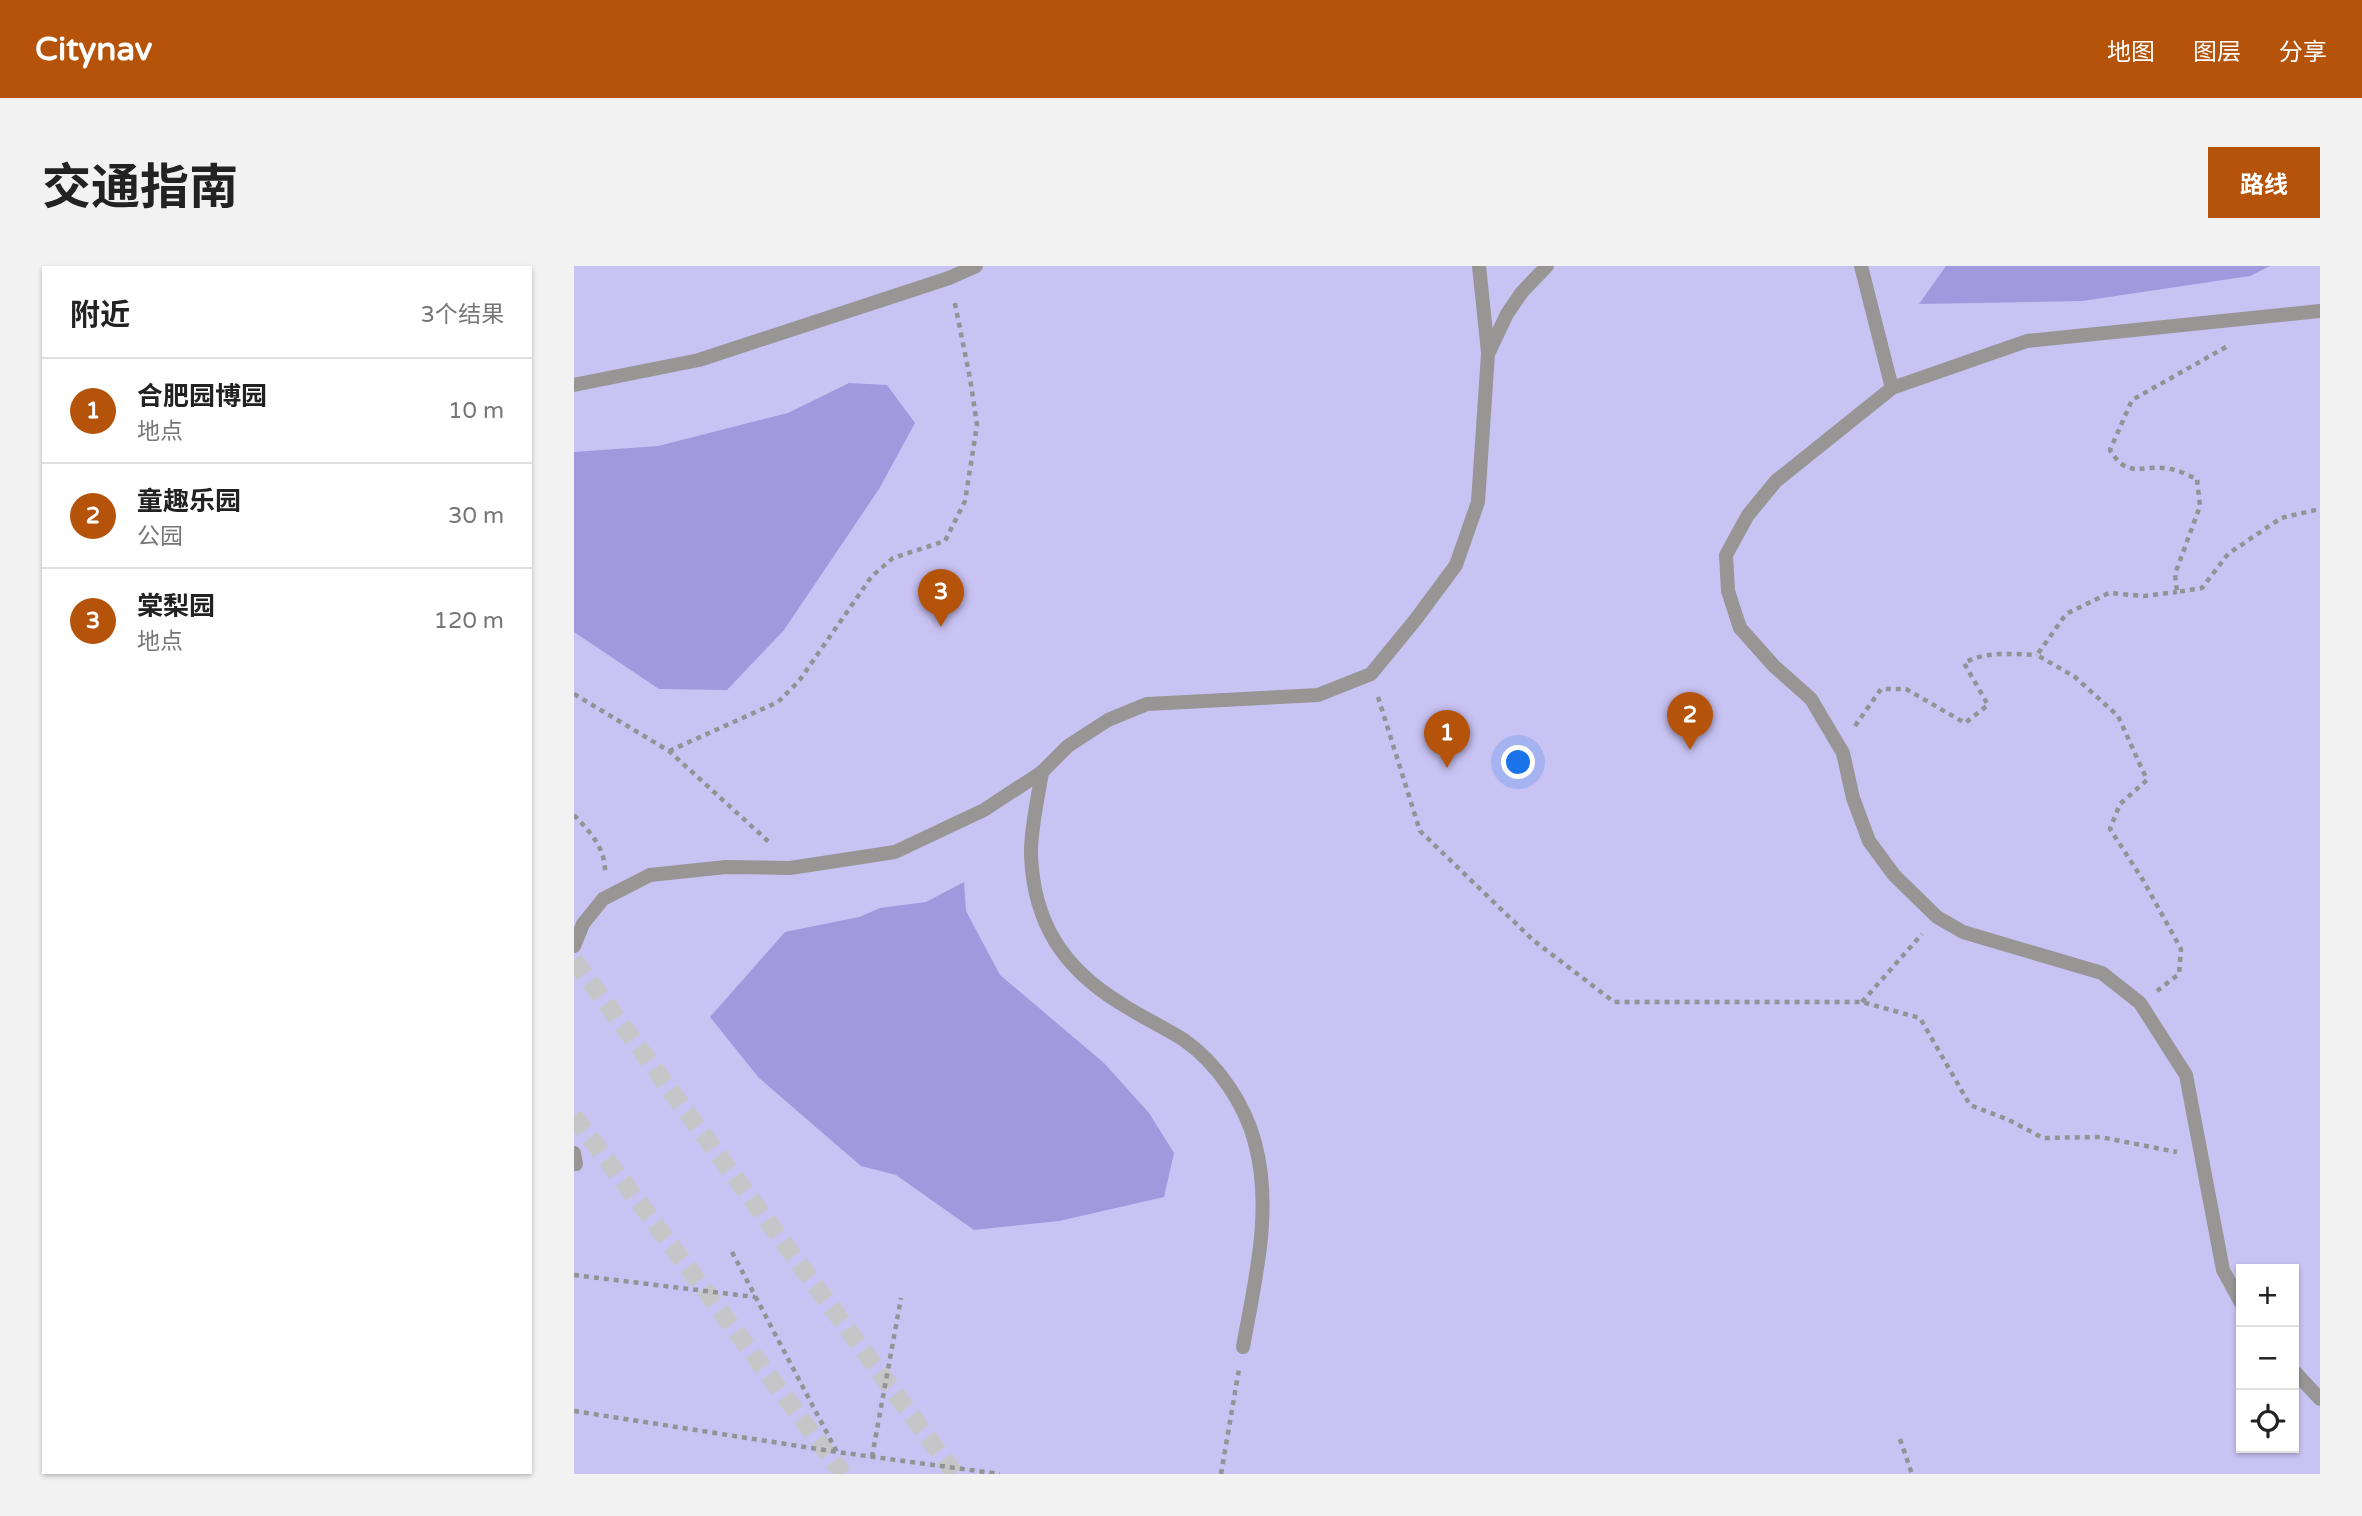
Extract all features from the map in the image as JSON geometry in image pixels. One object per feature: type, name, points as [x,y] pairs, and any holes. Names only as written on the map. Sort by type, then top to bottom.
[{"type":"lane","points":[[574,385],[699,360],[949,278],[976,266]]},
{"type":"lane","points":[[574,946],[583,924],[603,899],[650,875],[726,867],[790,868],[895,852],[984,810],[1042,772],[1068,746],[1098,726],[1147,704],[1318,695],[1371,674],[1456,565],[1478,502],[1488,354],[1479,266]]},
{"type":"lane","points":[[1488,354],[1507,314],[1522,292],[1547,266]]},
{"type":"lane","points":[[1861,266],[1892,388]]},
{"type":"lane","points":[[2236,1294],[2223,1270],[2186,1075],[2140,1003],[2102,973],[1962,932],[1937,917],[1894,875],[1869,841],[1853,798],[1839,747],[1811,699],[1774,666],[1740,628],[1728,591],[1726,555],[1748,515],[1776,481],[1892,388],[2027,341],[2320,311]]},
{"type":"lane","points":[[1042,772],[1031,853],[1037,902],[1049,933],[1079,972],[1117,1002],[1185,1041],[1212,1065],[1242,1109],[1255,1140],[1264,1188],[1264,1203],[1258,1268],[1243,1347]]},
{"type":"lane","points":[[2299,1376],[2320,1399]]},
{"type":"path","points":[[669,751],[778,702],[799,681],[872,576],[893,558],[945,541],[965,501],[977,425],[949,278]]},
{"type":"path","points":[[2177,592],[2175,575],[2200,506],[2197,479],[2170,468],[2127,470],[2110,450],[2132,400],[2226,347],[2240,319]]},
{"type":"path","points":[[2037,655],[2066,614],[2109,593],[2144,596],[2202,588],[2228,554],[2281,518],[2320,509]]},
{"type":"path","points":[[1839,747],[1881,689],[1906,689],[1965,723],[1988,705],[1964,663],[1975,657],[1994,654],[2037,655],[2075,677],[2118,716],[2147,780],[2120,804],[2110,829],[2143,880],[2181,949],[2179,974],[2140,1003]]},
{"type":"path","points":[[1371,674],[1420,831],[1533,940],[1614,1002],[1863,1002],[1920,1018],[1970,1105],[2043,1138],[2100,1137],[2202,1157]]},
{"type":"path","points":[[574,694],[669,751],[767,839],[790,868]]},
{"type":"path","points":[[574,815],[596,838],[605,866],[603,899]]},
{"type":"path","points":[[1863,1002],[1937,917]]},
{"type":"path","points":[[732,1252],[837,1452]]},
{"type":"path","points":[[574,1275],[756,1297]]},
{"type":"path","points":[[872,1457],[901,1298]]},
{"type":"path","points":[[1221,1474],[1243,1347]]},
{"type":"path","points":[[574,1411],[1000,1474]]},
{"type":"path","points":[[1900,1439],[1912,1474]]},
{"type":"shaded area","points":[[574,266],[2320,266],[2320,1474],[574,1474]]},
{"type":"shaded area","points":[[1946,266],[2270,266],[2250,276],[2082,301],[1919,304]]},
{"type":"shaded area","points":[[849,383],[887,385],[915,423],[879,489],[784,630],[727,690],[659,689],[574,632],[574,452],[658,446],[788,413]]},
{"type":"shaded area","points":[[964,882],[966,911],[1000,975],[1104,1063],[1149,1113],[1174,1153],[1164,1197],[1059,1221],[974,1230],[896,1175],[861,1166],[759,1078],[710,1017],[785,932],[859,917],[880,908],[926,902]]},
{"type":"tunnel","points":[[574,960],[955,1474]]},
{"type":"tunnel","points":[[574,1116],[843,1474]]},
{"type":"place","name":"棠梨园","points":[[941,627]]},
{"type":"place","name":"童趣乐园","points":[[1690,750]]},
{"type":"place","name":"合肥园博园","points":[[1447,768]]}]
